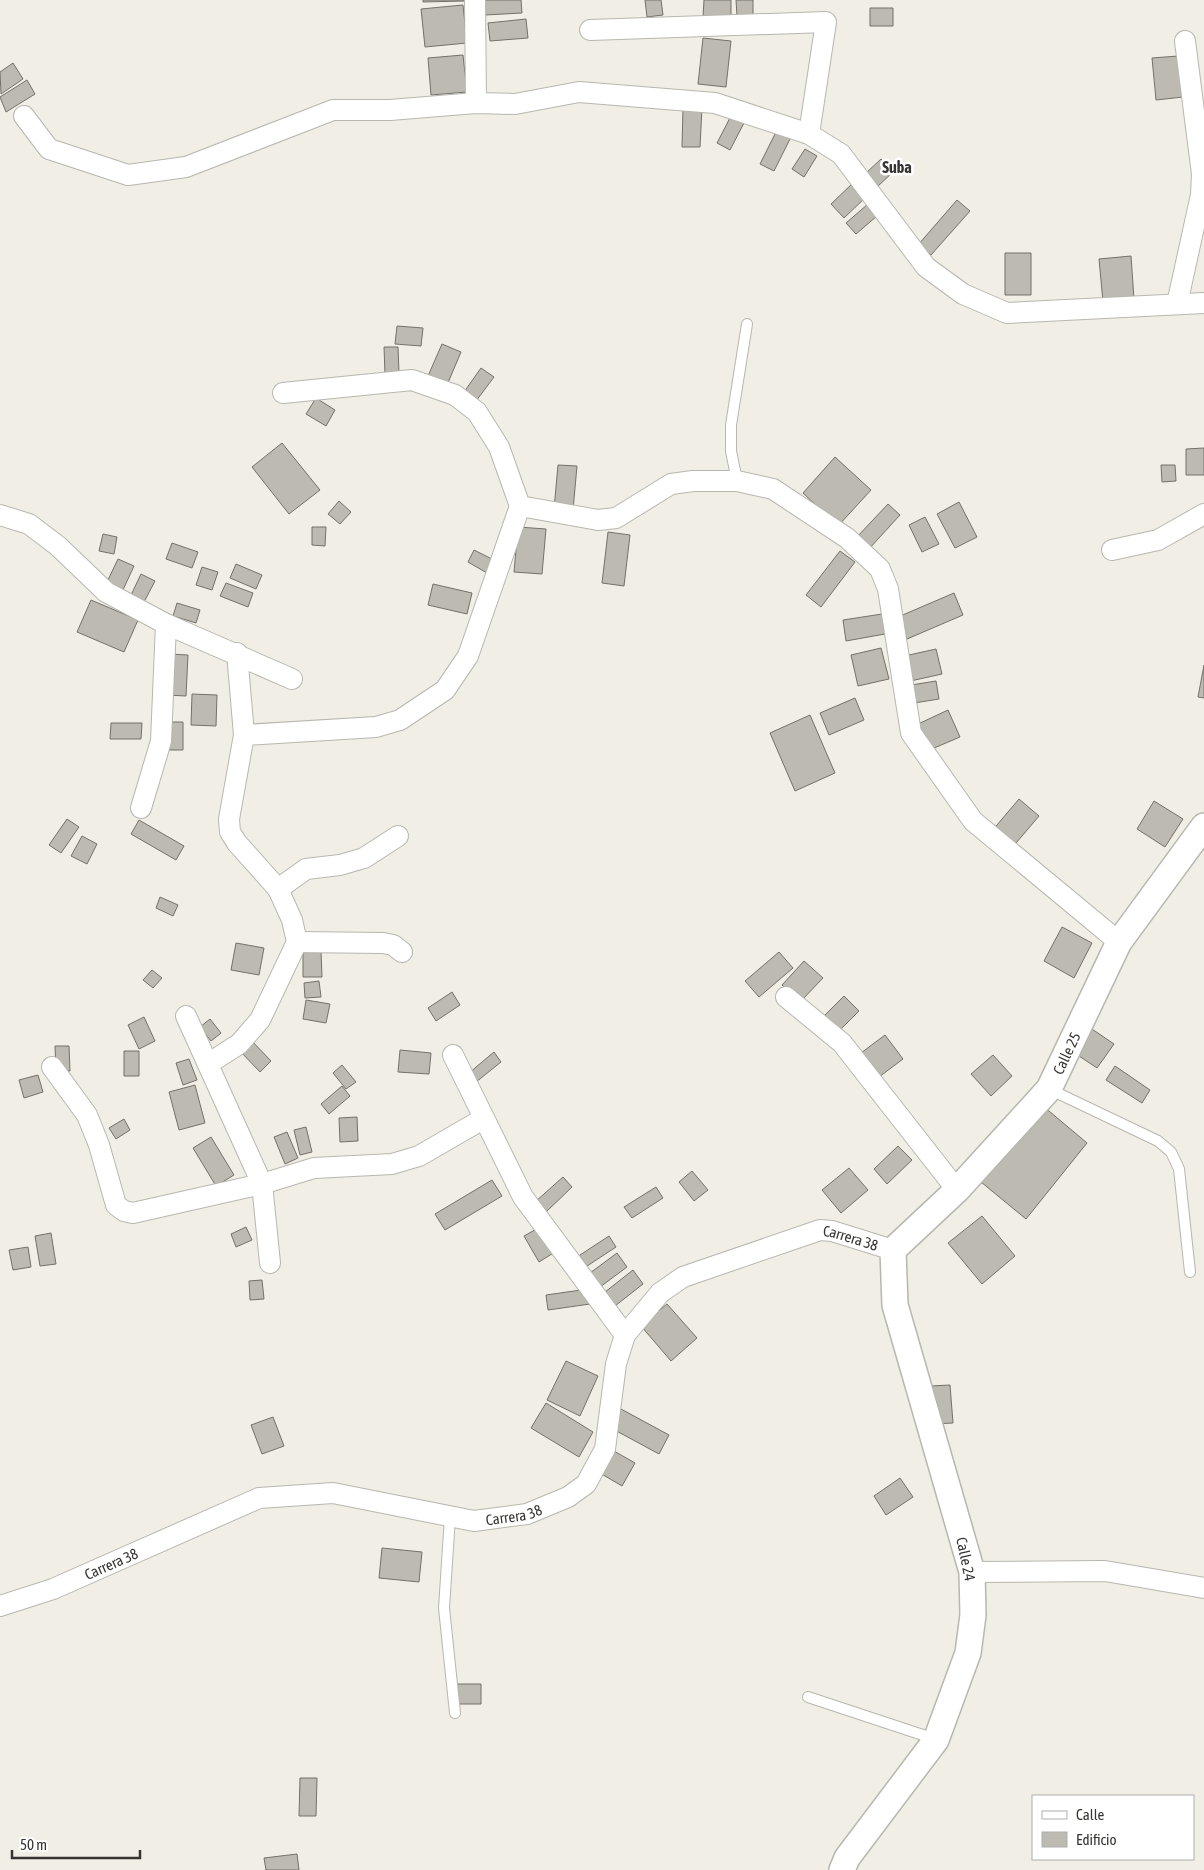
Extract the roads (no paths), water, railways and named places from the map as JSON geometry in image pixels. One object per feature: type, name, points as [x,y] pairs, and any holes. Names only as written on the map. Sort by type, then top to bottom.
[{"type":"street","points":[[475,0],[476,102]]},
{"type":"street","points":[[590,30],[826,22],[809,134]]},
{"type":"street","points":[[1177,304],[1201,195],[1202,174],[1185,42]]},
{"type":"street","points":[[24,116],[49,149],[128,175],[186,167],[334,110],[390,110],[476,102],[514,104],[579,92],[715,102],[809,134],[841,154],[926,267],[963,294],[1007,312],[1204,303]]},
{"type":"street","points":[[244,735],[376,727],[400,720],[445,690],[468,656],[520,506],[498,448],[477,412],[455,395],[412,380],[283,393]]},
{"type":"street","points":[[520,506],[598,520],[616,518],[671,484],[693,481],[737,481],[773,489],[847,538],[880,569],[888,589],[911,734],[973,822],[1119,942]]},
{"type":"street","points":[[1112,550],[1158,540],[1204,514]]},
{"type":"street","points":[[0,515],[29,524],[58,546],[106,592],[166,624],[237,653],[292,680]]},
{"type":"street","points":[[142,808],[161,741],[166,624]]},
{"type":"street","points":[[208,1064],[239,1044],[260,1020],[297,942],[292,920],[278,889],[237,843],[230,832],[228,819],[244,735],[237,653]]},
{"type":"street","name":"Calle 25","points":[[893,1250],[957,1190],[1049,1089],[1119,942],[1204,826]]},
{"type":"street","points":[[278,889],[306,869],[340,865],[364,858],[398,836]]},
{"type":"street","points":[[297,942],[383,943],[393,945],[402,952]]},
{"type":"street","points":[[786,997],[842,1043],[957,1190]]},
{"type":"street","points":[[186,1016],[262,1184],[270,1263]]},
{"type":"street","points":[[453,1055],[483,1119],[523,1196],[625,1335]]},
{"type":"street","points":[[52,1068],[87,1115],[98,1144],[116,1205],[124,1211],[133,1213],[262,1184],[314,1168],[392,1164],[419,1156],[483,1119]]},
{"type":"street","name":"Carrera 38","points":[[0,1606],[53,1589],[259,1498],[333,1493],[474,1521],[527,1514],[568,1497],[586,1484],[605,1449],[616,1364],[625,1335],[660,1293],[683,1277],[820,1230],[832,1231],[893,1250]]},
{"type":"street","name":"Calle 24","points":[[842,1870],[847,1858],[936,1740],[968,1653],[973,1615],[972,1572],[895,1305],[893,1250]]},
{"type":"street","points":[[972,1572],[1105,1571],[1204,1588]]},
{"type":"lane","points":[[737,481],[732,451],[731,425],[747,324]]},
{"type":"lane","points":[[1049,1089],[1158,1141],[1171,1152],[1179,1169],[1190,1272]]},
{"type":"lane","points":[[450,1517],[444,1608],[455,1713]]},
{"type":"lane","points":[[808,1697],[936,1740]]},
{"type":"district","name":"Suba","points":[[897,167]]}]
